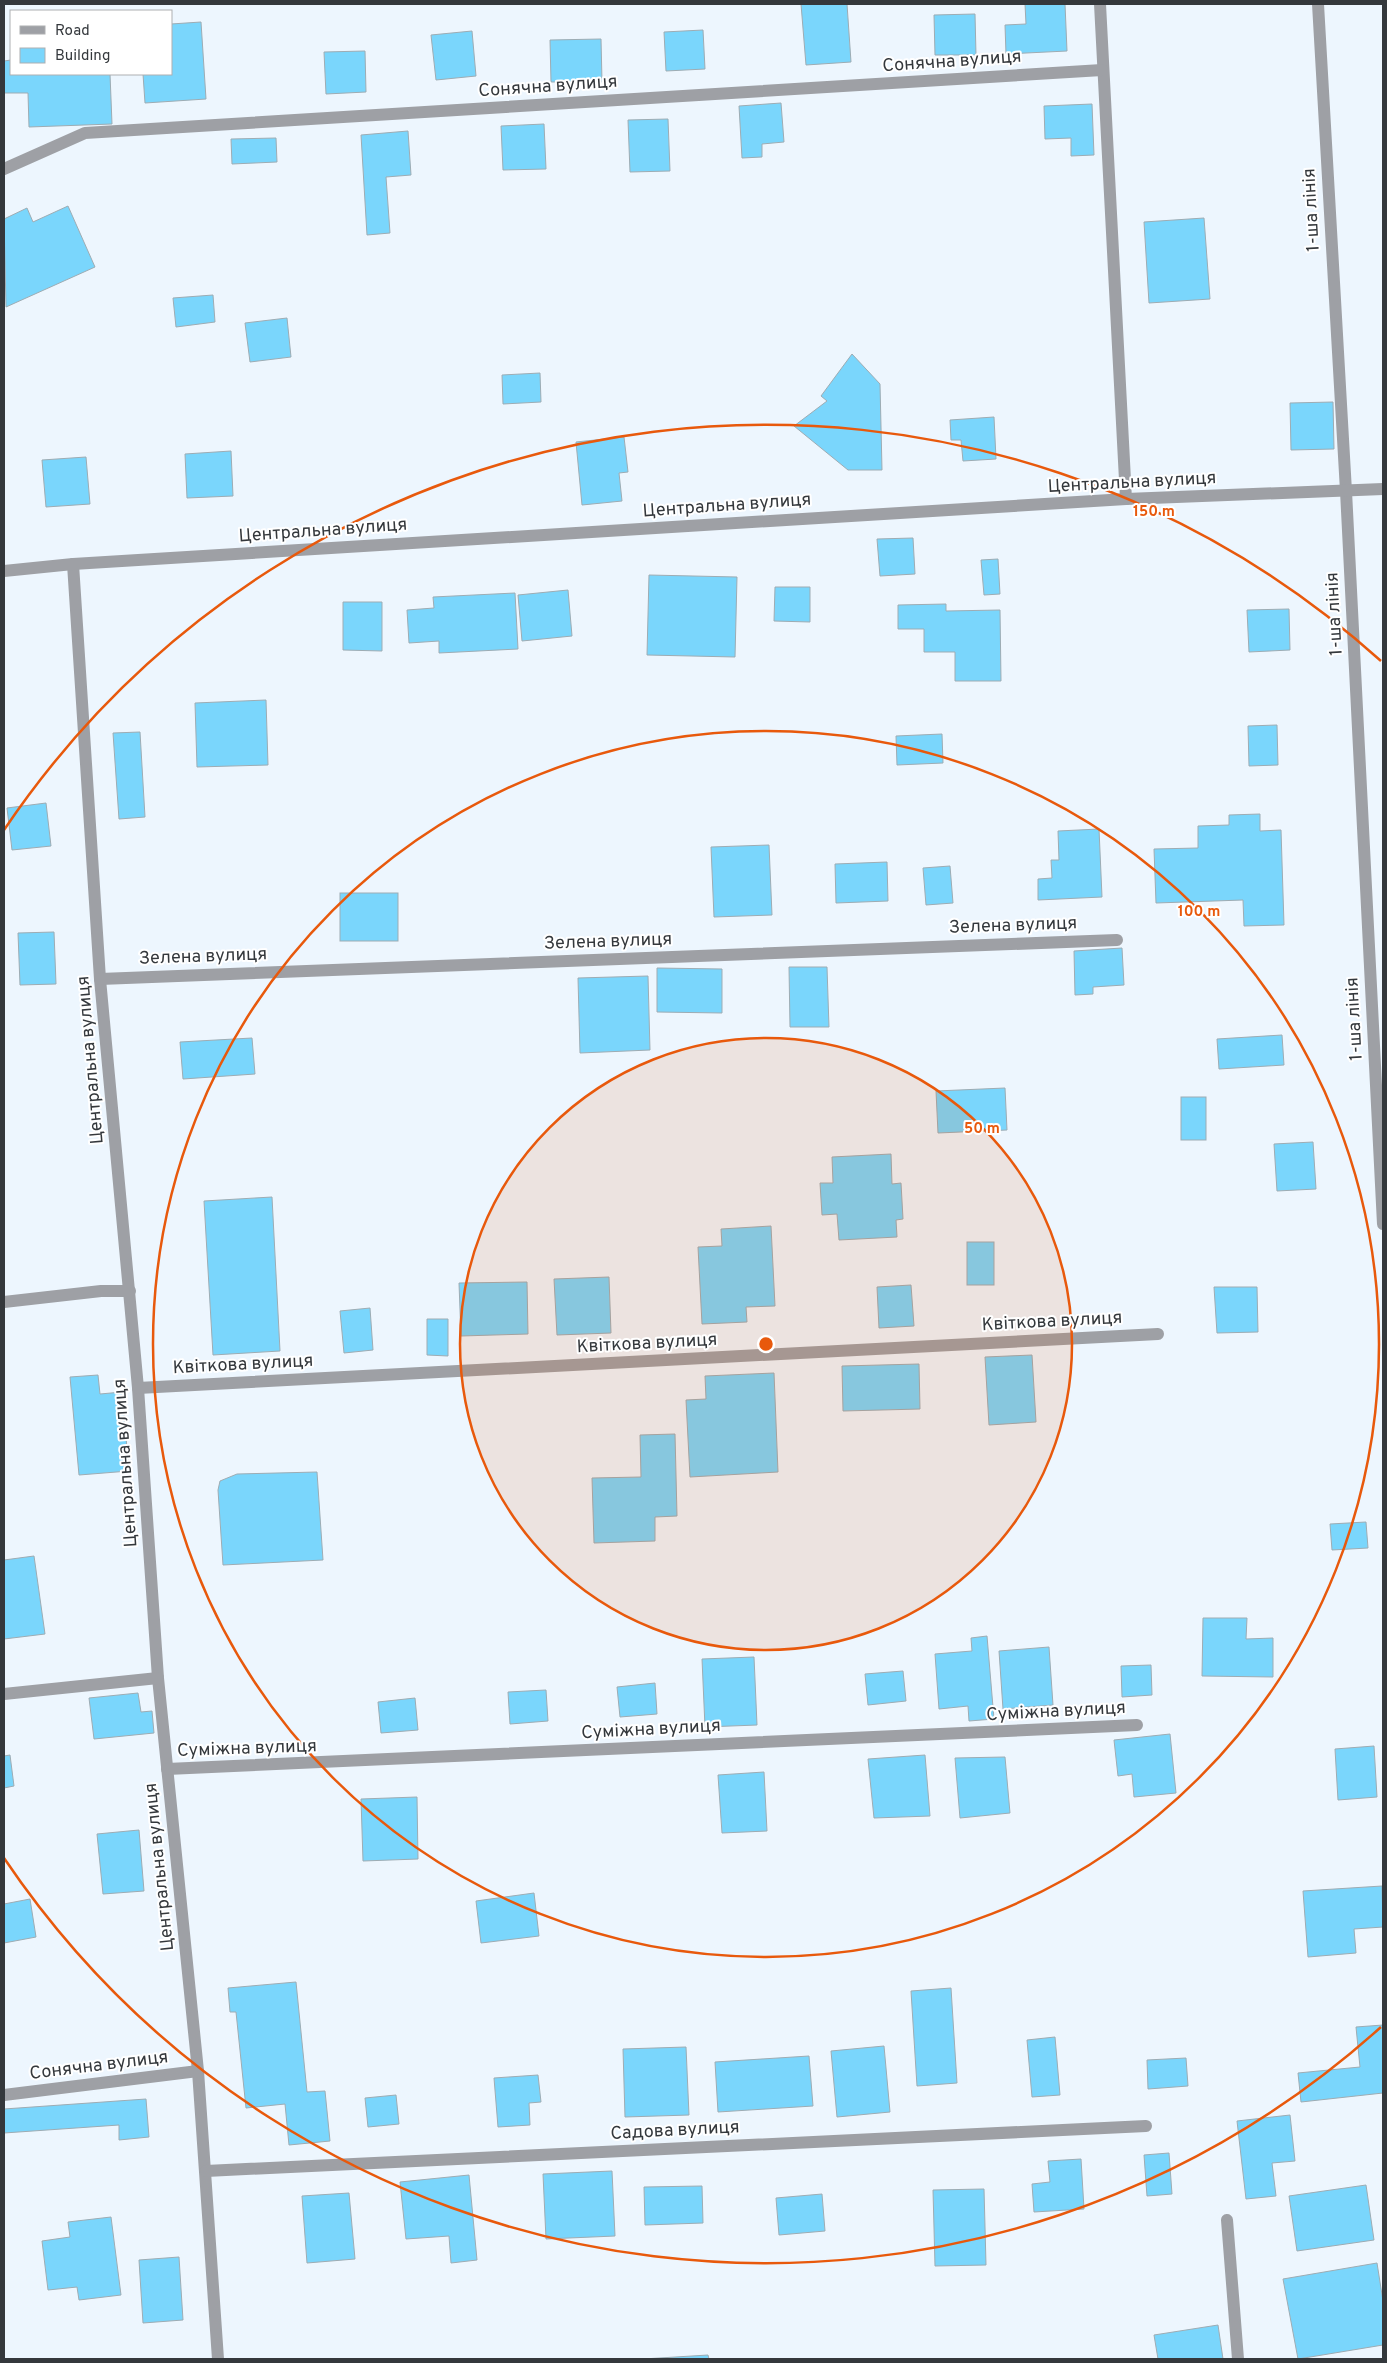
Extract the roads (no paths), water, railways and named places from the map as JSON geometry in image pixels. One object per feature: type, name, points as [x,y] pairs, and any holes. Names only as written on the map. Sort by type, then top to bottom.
[{"type":"street","points":[[1100,4],[1126,499]]},
{"type":"street","name":"1-ша лінія","points":[[1318,4],[1346,491],[1383,1224]]},
{"type":"street","name":"Сонячна вулиця","points":[[4,169],[85,133],[1102,70]]},
{"type":"street","name":"Центральна вулиця","points":[[4,571],[73,564],[1126,499],[1383,489]]},
{"type":"street","name":"Центральна вулиця","points":[[73,564],[100,979],[130,1291],[158,1678],[198,2072],[218,2359]]},
{"type":"street","name":"Зелена вулиця","points":[[100,979],[1117,940]]},
{"type":"street","points":[[4,1302],[102,1291],[130,1291]]},
{"type":"street","name":"Квіткова вулиця","points":[[138,1388],[1158,1334]]},
{"type":"street","points":[[4,1694],[158,1678]]},
{"type":"street","name":"Суміжна вулиця","points":[[167,1770],[1137,1726]]},
{"type":"street","name":"Сонячна вулиця","points":[[4,2095],[198,2072]]},
{"type":"street","name":"Садова вулиця","points":[[206,2171],[1146,2126]]},
{"type":"street","points":[[1227,2220],[1238,2359]]}]
